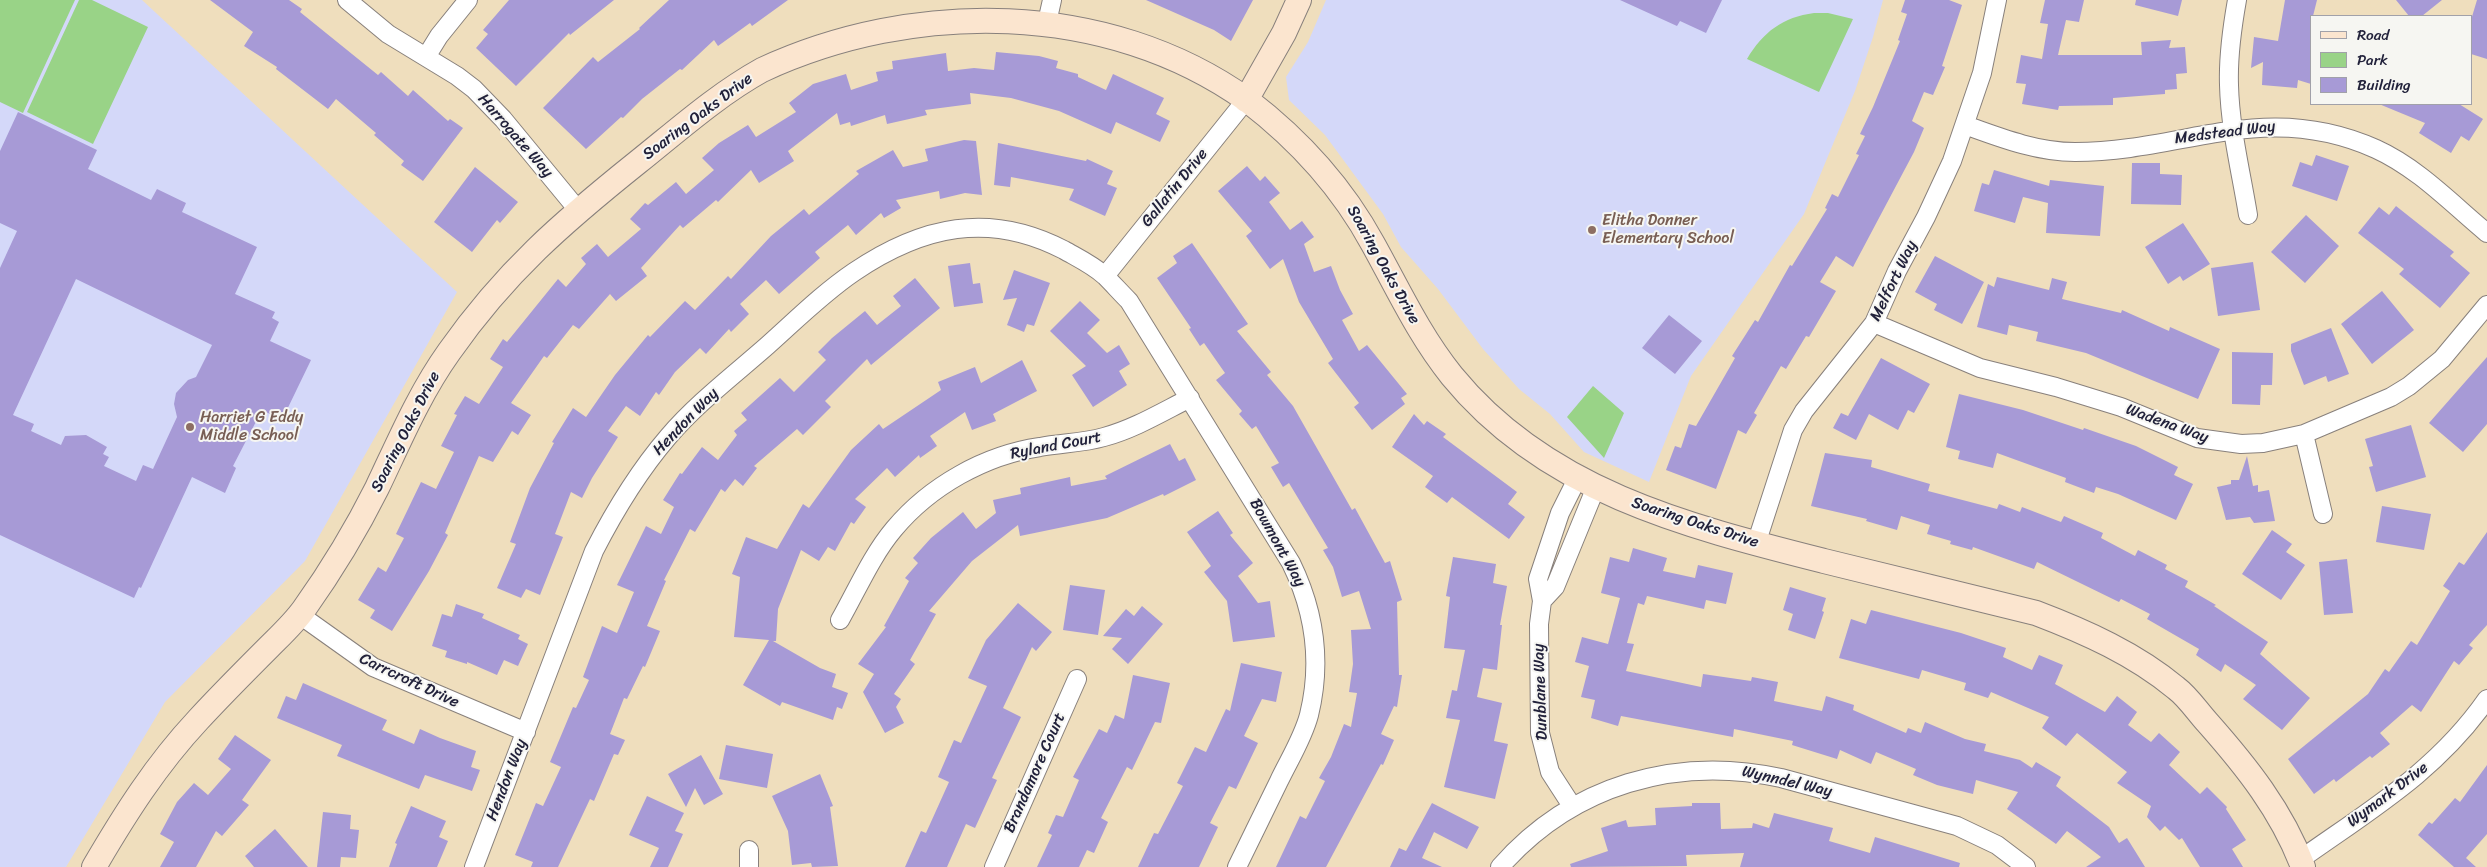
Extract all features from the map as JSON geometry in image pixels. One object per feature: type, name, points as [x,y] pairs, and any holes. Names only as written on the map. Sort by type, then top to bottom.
[{"type":"street","name":"Harrogate Way","points":[[347,0],[388,34],[457,76],[489,104],[578,210]]},
{"type":"street","points":[[426,57],[443,30],[468,0]]},
{"type":"street","points":[[1246,100],[1284,33],[1299,0]]},
{"type":"street","name":"Melfort Way","points":[[1756,544],[1793,430],[1804,410],[1874,323],[1897,271],[1926,217],[1965,126],[1982,73],[1997,0]]},
{"type":"street","points":[[2237,0],[2230,38],[2229,85],[2248,215]]},
{"type":"street","name":"Soaring Oaks Drive","points":[[94,867],[128,809],[170,752],[199,718],[300,615],[354,532],[410,416],[446,356],[503,281],[535,248],[578,210],[720,96],[759,71],[800,50],[865,26],[910,16],[956,12],[1050,9],[1133,40],[1216,79],[1284,130],[1316,163],[1347,201],[1372,241],[1407,310],[1454,379],[1486,412],[1525,446],[1586,483],[1640,508],[1756,544],[2036,613],[2079,630],[2120,650],[2178,689],[2240,758],[2267,795],[2302,863]]},
{"type":"street","name":"Gallatin Drive","points":[[1105,276],[1246,100]]},
{"type":"street","name":"Medstead Way","points":[[1965,126],[2028,146],[2073,152],[2116,149],[2234,129],[2277,126],[2318,130],[2364,144],[2413,171],[2487,233]]},
{"type":"street","name":"Hendon Way","points":[[474,867],[594,552],[615,511],[640,472],[684,420],[834,287],[872,260],[912,240],[956,229],[1008,230],[1045,240],[1089,263],[1105,276]]},
{"type":"street","name":"Bowmont Way","points":[[1105,276],[1129,301],[1142,319],[1291,563],[1302,584],[1314,627],[1316,672],[1308,716],[1237,867]]},
{"type":"street","name":"Wadena Way","points":[[1874,323],[1972,365],[2056,387],[2121,407],[2197,438],[2241,444],[2263,443],[2304,434],[2372,407],[2409,386],[2442,359],[2487,305]]},
{"type":"street","name":"Ryland Court","points":[[840,620],[881,546],[909,513],[942,486],[979,466],[1012,453],[1105,437],[1126,430],[1190,398]]},
{"type":"street","points":[[2304,434],[2323,514]]},
{"type":"street","points":[[1542,601],[1556,588],[1586,483]]},
{"type":"street","name":"Dunblane Way","points":[[1572,806],[1550,772],[1540,733],[1539,624],[1542,601],[1538,579],[1560,513],[1586,483]]},
{"type":"street","name":"Carrcroft Drive","points":[[300,615],[373,667],[526,732]]},
{"type":"street","name":"Brandamore Court","points":[[994,867],[1077,679]]},
{"type":"street","name":"Wymark Drive","points":[[2302,863],[2402,789],[2437,758],[2468,724],[2487,699]]},
{"type":"street","name":"Wynndel Way","points":[[1500,867],[1535,832],[1572,806],[1617,786],[1663,774],[1710,769],[1758,773],[1957,826],[1997,845],[2026,867]]},
{"type":"shaded area","name":"Harriet G Eddy Middle School","points":[[0,0],[142,0],[457,292],[305,561],[165,702],[66,867],[0,867]]},
{"type":"shaded area","name":"Elitha Donner Elementary School","points":[[1326,0],[1883,0],[1855,91],[1804,214],[1691,376],[1649,482],[1584,452],[1550,414],[1519,389],[1483,349],[1438,289],[1401,247],[1383,214],[1325,135],[1289,100],[1286,77],[1308,42]]},
{"type":"green space","points":[[0,0],[75,0],[23,113],[0,102]]},
{"type":"green space","points":[[79,0],[92,0],[148,27],[93,144],[27,112]]},
{"type":"green space","points":[[1814,13],[1828,13],[1853,19],[1819,92],[1747,59],[1760,41],[1775,27],[1793,18]]},
{"type":"green space","points":[[1593,386],[1624,413],[1604,458],[1567,417]]},
{"type":"building","points":[[210,0],[289,0],[302,9],[300,12],[378,75],[381,72],[408,96],[413,90],[448,121],[450,119],[463,128],[423,181],[401,165],[404,161],[374,135],[376,133],[336,99],[328,109],[276,69],[277,67],[244,46],[253,32]]},
{"type":"building","points":[[509,0],[614,0],[570,35],[569,33],[516,86],[476,48],[488,34],[483,30]]},
{"type":"building","points":[[669,0],[788,0],[752,26],[750,23],[718,46],[714,40],[682,70],[680,69],[642,99],[623,118],[621,117],[586,149],[543,108],[593,57],[598,62],[640,29]]},
{"type":"building","points":[[1146,0],[1253,0],[1231,41],[1214,30]]},
{"type":"building","points":[[1620,0],[1722,0],[1706,33],[1680,21],[1677,26]]},
{"type":"building","points":[[1905,0],[1949,0],[1962,5],[1942,66],[1945,67],[1933,95],[1924,92],[1912,121],[1924,128],[1914,152],[1853,267],[1836,256],[1820,282],[1836,291],[1809,337],[1806,336],[1786,369],[1781,366],[1754,413],[1757,415],[1746,434],[1738,430],[1716,489],[1666,470],[1675,446],[1681,448],[1689,424],[1696,426],[1735,358],[1732,356],[1755,320],[1758,322],[1790,265],[1792,266],[1827,209],[1825,208],[1832,194],[1838,197],[1859,155],[1856,154],[1865,136],[1860,134],[1900,41],[1898,40],[1907,14],[1901,12]]},
{"type":"building","points":[[2045,0],[2084,0],[2079,22],[2066,20],[2058,55],[2142,55],[2141,42],[2171,40],[2169,48],[2185,47],[2187,73],[2176,74],[2177,89],[2165,90],[2165,94],[2113,98],[2113,105],[2059,106],[2058,110],[2022,104],[2026,84],[2016,83],[2021,55],[2042,59],[2048,24],[2040,23]]},
{"type":"building","points":[[2136,0],[2182,0],[2178,16],[2135,5]]},
{"type":"building","points":[[2285,0],[2317,0],[2313,15],[2310,15],[2310,84],[2298,80],[2297,88],[2262,85],[2263,62],[2251,68],[2254,37],[2278,41]]},
{"type":"building","points":[[2396,0],[2442,0],[2423,15],[2408,15]]},
{"type":"building","points":[[2477,0],[2487,0],[2487,59],[2472,54],[2472,17]]},
{"type":"building","points":[[996,52],[1039,56],[1058,61],[1056,68],[1078,74],[1078,77],[1106,90],[1113,74],[1164,98],[1156,114],[1170,121],[1160,142],[1116,122],[1111,134],[1059,111],[1011,98],[970,93],[971,104],[925,110],[927,115],[887,124],[885,115],[851,126],[850,122],[840,125],[837,113],[788,151],[794,161],[759,183],[751,170],[718,202],[716,200],[683,228],[680,225],[641,268],[647,276],[616,301],[610,294],[579,329],[573,325],[547,358],[544,356],[511,403],[531,415],[518,435],[512,431],[493,462],[479,456],[445,533],[448,535],[429,571],[392,631],[370,618],[375,610],[358,600],[378,567],[386,572],[404,538],[396,534],[421,482],[436,489],[454,452],[441,446],[457,415],[454,414],[465,396],[479,404],[503,367],[490,359],[503,339],[507,342],[558,279],[566,287],[586,264],[581,258],[597,244],[608,257],[641,229],[630,219],[645,203],[648,205],[676,182],[686,194],[714,170],[702,158],[719,143],[748,125],[756,137],[796,112],[789,103],[813,84],[846,74],[851,90],[878,81],[876,72],[893,69],[892,61],[946,53],[948,71],[974,68],[994,70]]},
{"type":"building","points":[[2381,105],[2461,105],[2483,119],[2469,141],[2461,136],[2451,153],[2419,133],[2425,123]]},
{"type":"building","points":[[18,112],[97,150],[88,169],[151,200],[157,189],[186,203],[182,212],[257,247],[235,294],[275,312],[272,318],[279,322],[270,341],[311,360],[282,420],[262,410],[233,466],[236,468],[225,493],[192,477],[141,588],[139,587],[134,598],[0,535],[0,268],[17,231],[0,223],[0,151]],"holes":[[[76,279],[212,345],[196,377],[188,380],[176,393],[174,404],[177,417],[153,469],[143,465],[136,481],[104,466],[109,457],[103,454],[107,447],[86,435],[65,436],[61,445],[31,431],[34,424],[13,415]]]},
{"type":"building","points":[[964,140],[976,141],[982,195],[965,193],[940,199],[939,191],[896,200],[901,208],[884,218],[881,213],[856,235],[848,225],[815,252],[820,258],[779,294],[766,280],[740,304],[749,314],[731,332],[729,329],[706,354],[700,348],[675,372],[659,395],[656,392],[640,416],[626,406],[608,431],[618,437],[592,478],[582,498],[571,492],[555,534],[563,537],[540,595],[526,589],[521,598],[497,588],[516,544],[510,542],[530,488],[554,443],[552,442],[573,408],[586,417],[615,375],[648,335],[650,337],[685,301],[695,310],[728,276],[731,279],[771,236],[804,209],[809,215],[859,174],[856,171],[893,150],[903,167],[928,161],[925,149]]},
{"type":"building","points":[[998,143],[1086,161],[1087,159],[1113,171],[1107,184],[1117,188],[1105,216],[1069,200],[1074,189],[1011,177],[1010,187],[994,185]]},
{"type":"building","points":[[2316,155],[2349,166],[2337,201],[2292,186],[2300,162],[2312,166]]},
{"type":"building","points":[[2132,163],[2160,163],[2160,174],[2182,175],[2181,205],[2131,204]]},
{"type":"building","points":[[1247,166],[1260,181],[1265,176],[1280,193],[1269,202],[1290,230],[1302,221],[1314,237],[1304,244],[1314,272],[1331,266],[1340,290],[1353,314],[1342,320],[1359,351],[1367,345],[1407,394],[1401,398],[1405,404],[1372,430],[1354,407],[1359,403],[1328,363],[1333,359],[1299,302],[1283,259],[1270,269],[1246,236],[1252,231],[1218,191]]},
{"type":"building","points":[[475,167],[518,202],[500,223],[497,220],[472,252],[434,222]]},
{"type":"building","points":[[1994,170],[2049,186],[2050,180],[2104,186],[2100,236],[2046,233],[2048,203],[2023,197],[2015,223],[1974,211],[1982,183],[1989,185]]},
{"type":"building","points":[[2396,206],[2454,252],[2450,256],[2470,273],[2440,308],[2399,274],[2404,269],[2358,233],[2379,207],[2389,215]]},
{"type":"building","points":[[2306,215],[2339,246],[2305,283],[2271,252]]},
{"type":"building","points":[[2183,223],[2210,264],[2183,281],[2180,276],[2168,284],[2145,247]]},
{"type":"building","points":[[1192,243],[1248,324],[1237,331],[1271,372],[1267,375],[1293,406],[1352,510],[1355,508],[1385,563],[1390,561],[1402,600],[1397,602],[1399,675],[1402,675],[1397,707],[1394,706],[1381,734],[1394,740],[1383,765],[1381,764],[1326,867],[1276,867],[1300,816],[1306,819],[1325,781],[1319,778],[1331,757],[1344,724],[1351,727],[1357,693],[1349,692],[1353,664],[1351,630],[1371,629],[1359,591],[1342,597],[1333,567],[1323,550],[1328,548],[1289,483],[1283,487],[1271,467],[1279,463],[1256,426],[1252,429],[1239,414],[1242,411],[1216,380],[1225,373],[1204,343],[1200,346],[1189,329],[1191,328],[1157,278],[1177,263],[1173,256]]},
{"type":"building","points":[[1935,256],[1984,282],[1962,324],[1934,310],[1937,304],[1915,292]]},
{"type":"building","points":[[2253,262],[2260,310],[2218,316],[2211,268]]},
{"type":"building","points":[[970,263],[973,284],[980,283],[983,303],[954,307],[948,266]]},
{"type":"building","points":[[1014,270],[1050,283],[1034,326],[1027,324],[1024,332],[1007,325],[1017,298],[1003,300]]},
{"type":"building","points":[[1997,277],[2049,290],[2052,278],[2067,282],[2062,299],[2121,313],[2122,310],[2169,331],[2170,327],[2220,349],[2198,399],[2086,353],[2036,341],[2038,332],[2009,325],[2007,335],[1977,327],[1988,284],[1994,287]]},
{"type":"building","points":[[915,278],[940,308],[871,365],[867,359],[825,401],[831,407],[803,435],[797,429],[754,466],[757,468],[743,486],[735,479],[725,492],[721,489],[695,532],[690,529],[664,580],[666,581],[647,626],[660,631],[645,667],[643,666],[627,699],[624,698],[610,734],[625,740],[618,755],[614,754],[594,801],[590,799],[558,867],[531,867],[533,862],[515,855],[536,803],[543,806],[561,767],[550,762],[573,707],[576,708],[589,680],[583,677],[602,626],[617,633],[634,592],[617,585],[646,526],[661,534],[674,507],[663,500],[680,473],[682,474],[702,447],[718,460],[737,435],[734,431],[747,420],[741,413],[780,378],[794,392],[826,360],[818,352],[832,338],[865,311],[877,325],[901,306],[893,296]]},
{"type":"building","points":[[2382,291],[2414,330],[2372,364],[2341,324]]},
{"type":"building","points":[[1080,301],[1100,320],[1087,333],[1107,353],[1119,345],[1130,364],[1119,371],[1127,385],[1093,407],[1072,375],[1086,366],[1050,331]]},
{"type":"building","points":[[1669,315],[1702,341],[1675,374],[1642,348]]},
{"type":"building","points":[[2331,328],[2349,374],[2328,382],[2326,376],[2304,385],[2291,351],[2291,344]]},
{"type":"building","points":[[2232,352],[2273,353],[2272,385],[2261,385],[2260,405],[2232,404]]},
{"type":"building","points":[[2487,357],[2487,424],[2463,452],[2429,423]]},
{"type":"building","points":[[1881,358],[1930,384],[1914,413],[1908,410],[1898,430],[1869,414],[1856,440],[1833,428],[1841,413],[1848,416]]},
{"type":"building","points":[[1022,360],[1037,391],[993,414],[996,421],[972,430],[965,412],[930,436],[937,446],[920,458],[919,455],[895,477],[887,468],[855,499],[866,507],[854,524],[851,522],[835,551],[828,547],[819,561],[801,550],[778,609],[776,641],[773,641],[820,668],[836,674],[832,687],[848,693],[842,709],[837,707],[833,720],[782,702],[780,706],[743,685],[769,640],[734,637],[740,577],[732,574],[746,537],[777,549],[803,504],[809,508],[851,450],[879,424],[883,429],[941,390],[938,382],[975,367],[981,383]]},
{"type":"building","points":[[1959,394],[2023,410],[2083,430],[2084,428],[2136,446],[2178,467],[2174,475],[2193,484],[2176,520],[2118,494],[2096,487],[2094,493],[2065,482],[2066,478],[1997,453],[1993,468],[1958,459],[1960,451],[1946,447]]},
{"type":"building","points":[[1414,414],[1424,425],[1427,421],[1446,434],[1443,437],[1517,492],[1508,504],[1525,517],[1509,539],[1452,497],[1447,503],[1425,487],[1433,476],[1392,447]]},
{"type":"building","points":[[2411,425],[2426,477],[2376,492],[2369,467],[2373,466],[2365,439]]},
{"type":"building","points":[[1170,444],[1179,461],[1185,458],[1196,480],[1164,496],[1163,494],[1107,518],[1020,536],[1018,525],[972,561],[929,611],[936,614],[910,660],[915,664],[894,694],[901,699],[896,707],[904,723],[885,733],[863,692],[874,674],[858,664],[886,627],[884,626],[909,581],[905,578],[918,563],[913,558],[931,538],[963,512],[976,529],[996,513],[993,500],[1021,494],[1020,488],[1070,477],[1071,486],[1107,479],[1105,476]]},
{"type":"building","points":[[1825,453],[1872,460],[1871,467],[1930,484],[1928,491],[1997,509],[1999,504],[2020,512],[2022,507],[2061,522],[2064,516],[2103,533],[2101,538],[2135,556],[2138,550],[2167,565],[2165,569],[2188,581],[2185,587],[2216,605],[2214,606],[2268,642],[2260,654],[2310,698],[2282,730],[2243,699],[2256,685],[2225,664],[2221,672],[2196,655],[2199,649],[2147,619],[2150,614],[2121,599],[2119,602],[2037,562],[2034,569],[1973,547],[1972,550],[1950,544],[1951,541],[1927,534],[1930,525],[1901,516],[1897,530],[1866,521],[1867,519],[1811,506]]},
{"type":"building","points":[[2247,456],[2253,486],[2258,485],[2258,492],[2269,490],[2275,521],[2254,523],[2250,517],[2226,520],[2217,487],[2231,484],[2231,480],[2239,480]]},
{"type":"building","points":[[2382,506],[2431,514],[2424,550],[2376,542]]},
{"type":"building","points":[[1218,511],[1233,533],[1230,535],[1253,563],[1238,576],[1258,603],[1270,601],[1275,637],[1233,642],[1227,601],[1204,572],[1211,566],[1187,532]]},
{"type":"building","points":[[2272,530],[2292,544],[2286,552],[2305,565],[2281,600],[2242,574]]},
{"type":"building","points":[[2487,532],[2487,625],[2469,645],[2473,648],[2459,665],[2454,661],[2421,712],[2412,705],[2380,733],[2390,744],[2372,758],[2370,756],[2336,782],[2334,779],[2314,794],[2288,759],[2368,694],[2385,669],[2389,672],[2411,641],[2417,645],[2450,591],[2443,586],[2459,562],[2464,565]]},
{"type":"building","points":[[1633,548],[1667,558],[1663,571],[1695,578],[1698,565],[1733,573],[1726,604],[1706,600],[1704,609],[1647,596],[1644,605],[1638,603],[1627,643],[1634,644],[1626,671],[1701,687],[1703,674],[1751,681],[1752,677],[1778,682],[1774,701],[1822,711],[1826,696],[1854,705],[1853,710],[1906,733],[1908,728],[1921,733],[1925,722],[1965,739],[1986,744],[1984,751],[2020,760],[2032,768],[2036,762],[2061,777],[2056,786],[2109,827],[2119,843],[2127,838],[2145,867],[2086,867],[2101,857],[2067,831],[2056,844],[2007,809],[2018,792],[1976,780],[1973,794],[1937,785],[1913,775],[1916,769],[1876,752],[1871,764],[1840,750],[1837,759],[1792,745],[1793,741],[1734,729],[1733,737],[1621,716],[1618,726],[1591,718],[1595,700],[1581,697],[1589,666],[1575,662],[1582,637],[1608,644],[1620,598],[1601,593],[1610,557],[1629,562]]},
{"type":"building","points":[[1453,557],[1496,564],[1493,583],[1507,586],[1500,625],[1502,625],[1497,670],[1483,668],[1477,697],[1502,703],[1494,741],[1508,744],[1495,799],[1444,787],[1460,720],[1446,718],[1452,690],[1457,691],[1465,650],[1444,648],[1450,597],[1446,596]]},
{"type":"building","points":[[2347,559],[2353,613],[2324,615],[2319,562]]},
{"type":"building","points":[[1070,585],[1105,590],[1098,635],[1063,630]]},
{"type":"building","points":[[1790,587],[1826,598],[1822,611],[1824,612],[1815,639],[1788,630],[1793,614],[1783,610]]},
{"type":"building","points":[[1018,603],[1052,632],[1036,651],[1032,647],[1003,708],[1021,717],[992,778],[997,780],[975,828],[966,824],[947,867],[905,867],[921,831],[926,833],[949,782],[938,777],[954,740],[961,743],[987,686],[968,678],[986,640]]},
{"type":"building","points":[[456,604],[484,614],[482,618],[520,635],[518,639],[528,644],[518,666],[504,660],[497,675],[467,662],[467,664],[445,657],[447,651],[432,646],[442,614],[452,617]]},
{"type":"building","points":[[1142,606],[1163,624],[1128,664],[1112,649],[1122,638],[1103,636],[1126,609],[1134,616]]},
{"type":"building","points":[[1871,610],[1961,633],[2006,648],[2003,657],[2032,670],[2039,655],[2063,665],[2055,684],[2105,712],[2117,696],[2137,712],[2128,725],[2151,742],[2159,733],[2180,752],[2169,765],[2200,794],[2207,787],[2227,807],[2226,809],[2246,840],[2232,849],[2243,867],[2200,867],[2182,838],[2179,840],[2165,826],[2160,831],[2147,817],[2151,806],[2117,783],[2127,772],[2077,733],[2066,746],[2042,728],[2049,717],[1991,692],[1988,698],[1964,690],[1966,683],[1922,670],[1919,679],[1839,658],[1851,619],[1866,624]]},
{"type":"building","points":[[1241,663],[1282,672],[1276,702],[1262,699],[1244,736],[1258,743],[1236,789],[1229,786],[1210,823],[1218,827],[1199,867],[1138,867],[1154,833],[1158,834],[1183,786],[1177,783],[1195,747],[1206,752],[1226,709],[1230,711]]},
{"type":"building","points":[[1133,675],[1170,683],[1161,723],[1155,722],[1132,770],[1127,767],[1101,818],[1108,822],[1094,853],[1087,850],[1079,867],[1037,867],[1052,835],[1048,833],[1056,815],[1063,817],[1079,780],[1073,777],[1099,729],[1107,733],[1115,715],[1124,719]]},
{"type":"building","points":[[303,683],[387,720],[382,730],[414,744],[420,729],[476,751],[471,767],[480,770],[472,791],[425,775],[419,789],[337,756],[342,745],[277,718],[286,696],[296,700]]},
{"type":"building","points":[[235,735],[271,760],[242,800],[249,805],[222,836],[216,831],[196,867],[160,867],[174,842],[160,834],[177,802],[194,783],[208,795],[231,769],[218,759]]},
{"type":"building","points":[[726,745],[773,754],[767,788],[719,779]]},
{"type":"building","points":[[701,755],[723,794],[704,805],[695,788],[686,807],[668,774]]},
{"type":"building","points":[[2487,765],[2487,834],[2466,858],[2476,867],[2454,867],[2418,835],[2429,822],[2432,824],[2455,798],[2460,802]]},
{"type":"building","points":[[820,774],[833,806],[830,807],[838,866],[812,867],[811,863],[792,865],[788,831],[772,796]]},
{"type":"building","points":[[647,796],[684,813],[675,831],[683,834],[668,867],[650,867],[659,848],[629,835]]},
{"type":"building","points":[[1432,803],[1479,827],[1467,849],[1434,832],[1422,858],[1442,867],[1390,867],[1399,848],[1406,851]]},
{"type":"building","points":[[1692,803],[1720,803],[1721,829],[1752,828],[1753,823],[1769,828],[1774,813],[1833,828],[1829,841],[1870,853],[1875,837],[1960,863],[1959,867],[1740,867],[1744,853],[1686,855],[1687,866],[1571,867],[1570,864],[1608,851],[1601,828],[1626,820],[1628,827],[1656,825],[1655,808],[1692,806]]},
{"type":"building","points":[[411,806],[446,821],[439,837],[448,841],[437,867],[389,867],[397,844],[395,843]]},
{"type":"building","points":[[323,812],[351,815],[350,829],[359,830],[356,858],[341,857],[340,867],[317,867]]},
{"type":"building","points":[[275,829],[308,867],[254,867],[245,856]]},
{"type":"place","name":"Elitha Donner Elementary School","points":[[1592,230]]},
{"type":"place","name":"Harriet G Eddy Middle School","points":[[190,427]]}]
